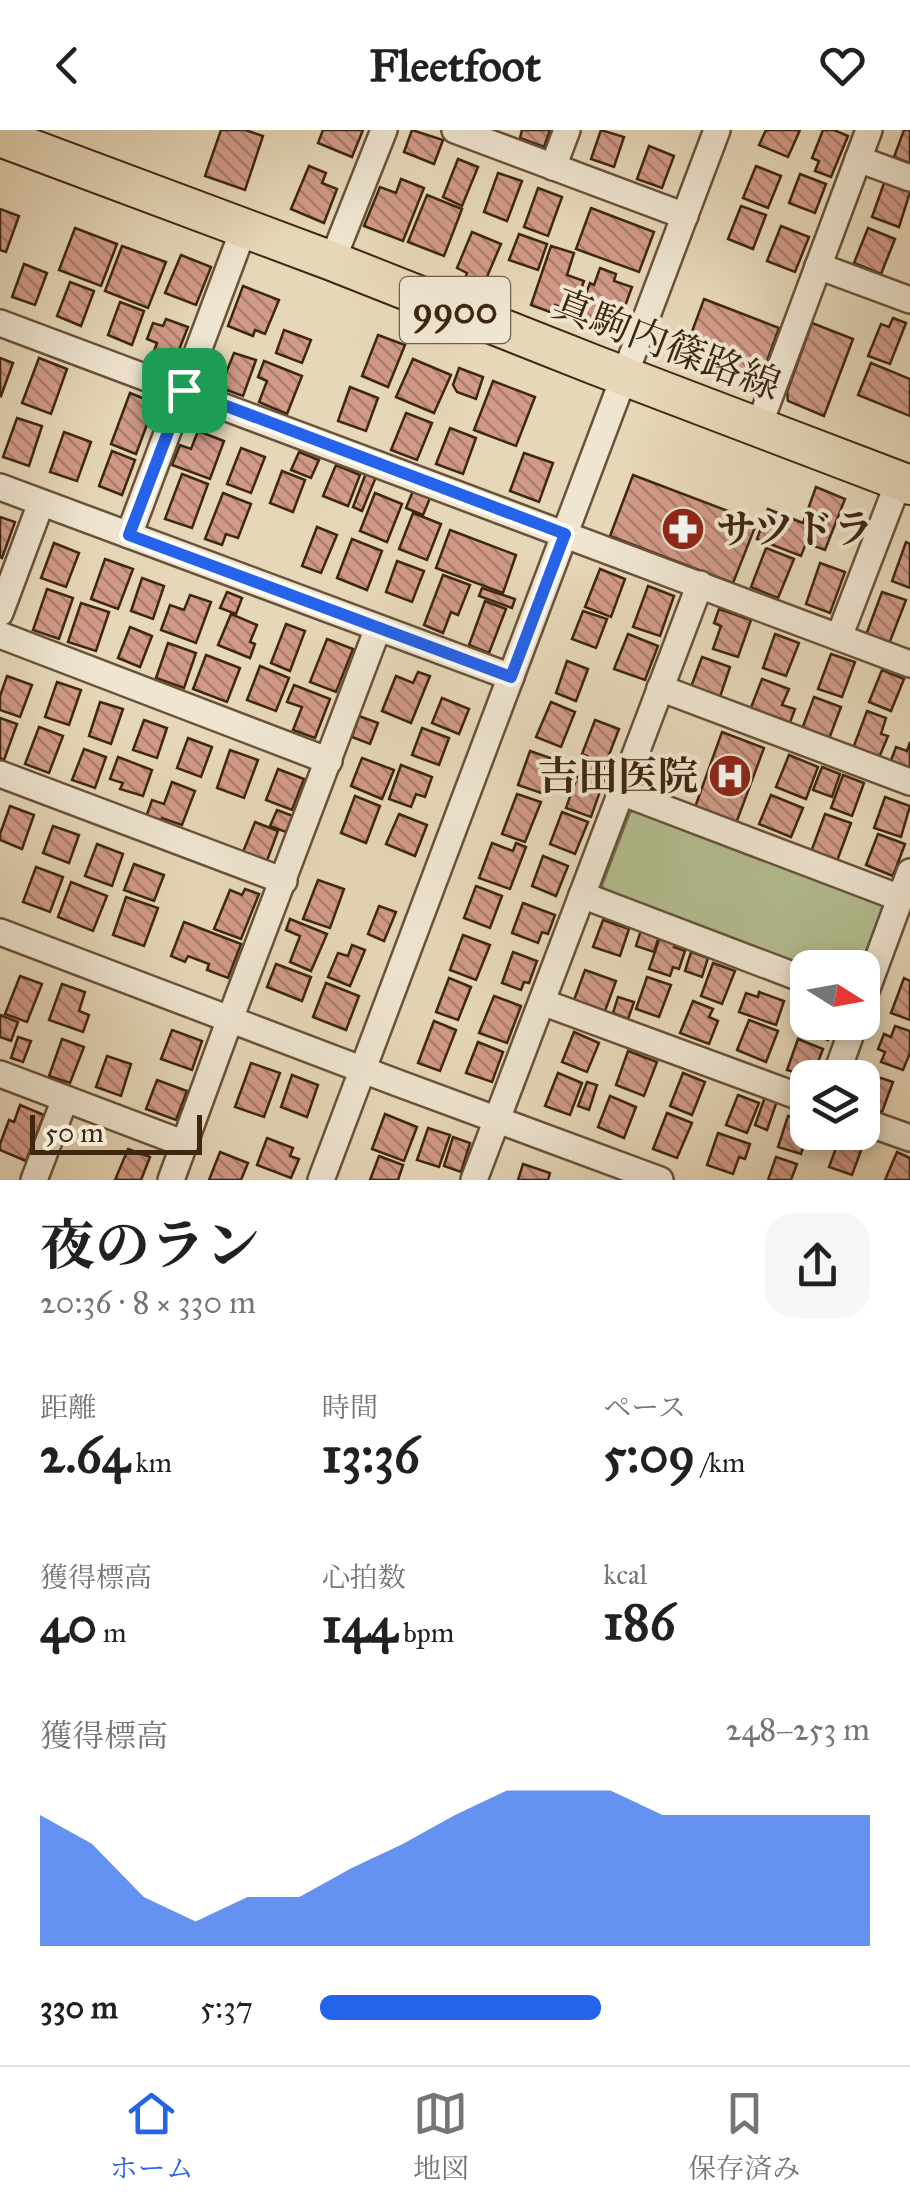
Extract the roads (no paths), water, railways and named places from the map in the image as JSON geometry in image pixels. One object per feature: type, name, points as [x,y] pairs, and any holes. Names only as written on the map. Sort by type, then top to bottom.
[{"type":"main road","name":"真駒内篠路線","points":[[0,137],[904,483]]},
{"type":"street","points":[[332,261],[384,130]]},
{"type":"street","points":[[455,130],[685,216]]},
{"type":"street","points":[[553,167],[567,130]]},
{"type":"street","points":[[321,1180],[718,130]]},
{"type":"street","points":[[758,428],[870,130]]},
{"type":"street","points":[[858,159],[910,178]]},
{"type":"street","points":[[129,535],[244,228]]},
{"type":"street","points":[[818,266],[910,300]]},
{"type":"street","points":[[0,323],[910,664]]},
{"type":"street","points":[[839,637],[904,483]]},
{"type":"street","points":[[0,487],[511,677]]},
{"type":"street","points":[[0,612],[41,502]]},
{"type":"street","points":[[474,1180],[700,584]]},
{"type":"street","points":[[171,1180],[378,628]]},
{"type":"street","points":[[0,636],[328,761]]},
{"type":"street","points":[[660,688],[910,782]]},
{"type":"street","points":[[0,774],[284,882]]},
{"type":"street","points":[[621,792],[900,898]]},
{"type":"street","points":[[880,954],[910,872]]},
{"type":"street","points":[[582,896],[790,973]]},
{"type":"street","points":[[0,932],[660,1180]]},
{"type":"street","points":[[542,1002],[790,1093]]},
{"type":"street","points":[[0,1074],[185,1144]]},
{"type":"street","points":[[34,1180],[65,1098]]},
{"type":"street","points":[[880,1127],[910,1138]]},
{"type":"place","name":"サツドラ","points":[[683,529]]},
{"type":"place","name":"吉田医院","points":[[730,776]]}]
